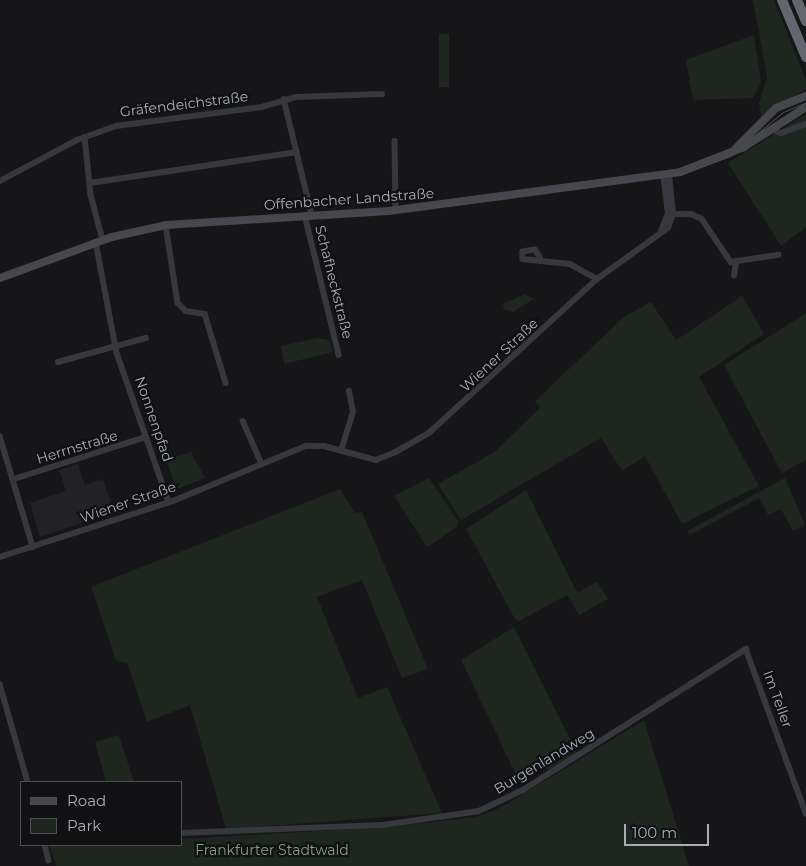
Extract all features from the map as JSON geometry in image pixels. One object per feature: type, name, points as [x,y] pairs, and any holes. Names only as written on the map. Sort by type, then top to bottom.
[{"type":"highway","points":[[782,0],[806,57]]},
{"type":"highway","points":[[797,0],[806,21]]},
{"type":"main road","name":"Offenbacher Landstraße","points":[[733,152],[776,108],[805,96]]},
{"type":"main road","name":"Offenbacher Landstraße","points":[[1,276],[99,241],[166,225],[396,210],[666,175],[733,152],[806,106]]},
{"type":"street","name":"Gräfendeichstraße","points":[[0,181],[85,137],[116,126],[215,114],[284,99],[382,94]]},
{"type":"street","name":"Schafheckstraße","points":[[284,99],[297,152],[308,215],[339,354]]},
{"type":"street","points":[[772,129],[781,133],[806,124]]},
{"type":"street","name":"Nonnenpfad","points":[[85,137],[90,183],[117,344],[146,438],[169,502]]},
{"type":"street","points":[[395,141],[396,210]]},
{"type":"street","points":[[90,183],[297,152]]},
{"type":"street","name":"Wiener Straße","points":[[0,557],[169,502],[262,464],[315,445],[376,460],[430,432],[597,278],[659,234],[671,214],[666,175]]},
{"type":"street","points":[[671,214],[702,219],[736,263],[734,276]]},
{"type":"street","points":[[166,225],[178,303],[186,310],[205,314],[226,383]]},
{"type":"street","points":[[736,263],[778,255]]},
{"type":"street","points":[[540,258],[576,266],[597,278]]},
{"type":"street","points":[[58,362],[117,344],[146,338]]},
{"type":"street","points":[[341,451],[353,412],[349,391]]},
{"type":"street","points":[[243,421],[262,464]]},
{"type":"street","points":[[0,436],[33,547]]},
{"type":"street","name":"Herrnstraße","points":[[14,479],[146,438]]},
{"type":"street","name":"Im Teller","points":[[746,649],[806,813]]},
{"type":"street","name":"Burgenlandweg","points":[[182,834],[383,825],[480,811],[524,790],[746,649]]},
{"type":"street","points":[[0,684],[28,781]]},
{"type":"street","points":[[45,846],[48,861]]},
{"type":"shaded area","points":[[78,464],[85,485],[103,479],[114,512],[40,537],[30,503],[66,491],[59,470]]},
{"type":"green space","points":[[753,0],[774,0],[806,80],[806,89],[761,116],[759,103],[767,77]]},
{"type":"green space","points":[[439,34],[449,34],[449,87],[439,87]]},
{"type":"green space","points":[[754,35],[761,82],[753,98],[693,100],[686,60]]},
{"type":"green space","points":[[806,114],[806,227],[781,246],[728,163]]},
{"type":"green space","points":[[525,294],[534,299],[513,312],[504,309],[503,304]]},
{"type":"green space","points":[[742,296],[764,334],[699,377],[759,486],[682,524],[645,456],[622,471],[601,438],[461,520],[438,484],[493,453],[540,408],[535,401],[624,317],[651,302],[676,340]]},
{"type":"green space","points":[[806,313],[806,460],[782,473],[724,365]]},
{"type":"green space","points":[[318,338],[329,340],[333,352],[284,364],[281,346]]},
{"type":"green space","points":[[191,452],[205,478],[177,489],[166,460]]},
{"type":"green space","points":[[429,478],[458,521],[457,527],[427,547],[394,496]]},
{"type":"green space","points":[[785,478],[805,525],[793,531],[781,509],[768,515],[759,498],[690,535],[687,531]]},
{"type":"green space","points":[[340,489],[355,513],[362,512],[428,669],[402,678],[362,580],[317,597],[358,698],[387,687],[442,813],[226,829],[190,705],[147,722],[127,663],[116,660],[91,587]]},
{"type":"green space","points":[[526,490],[575,589],[579,592],[597,582],[608,599],[579,615],[567,595],[519,621],[515,619],[466,529]]},
{"type":"green space","points":[[514,627],[577,753],[549,770],[539,766],[520,783],[461,660]]},
{"type":"green space","name":"Frankfurter Stadtwald","points":[[644,720],[689,866],[56,866],[49,846],[182,846],[182,839],[389,827],[476,817],[502,807]]},
{"type":"green space","points":[[119,735],[134,781],[106,781],[95,742]]},
{"type":"tram line","points":[[0,280],[103,241],[166,226],[389,213],[682,174],[730,156],[783,112],[806,102]]}]
